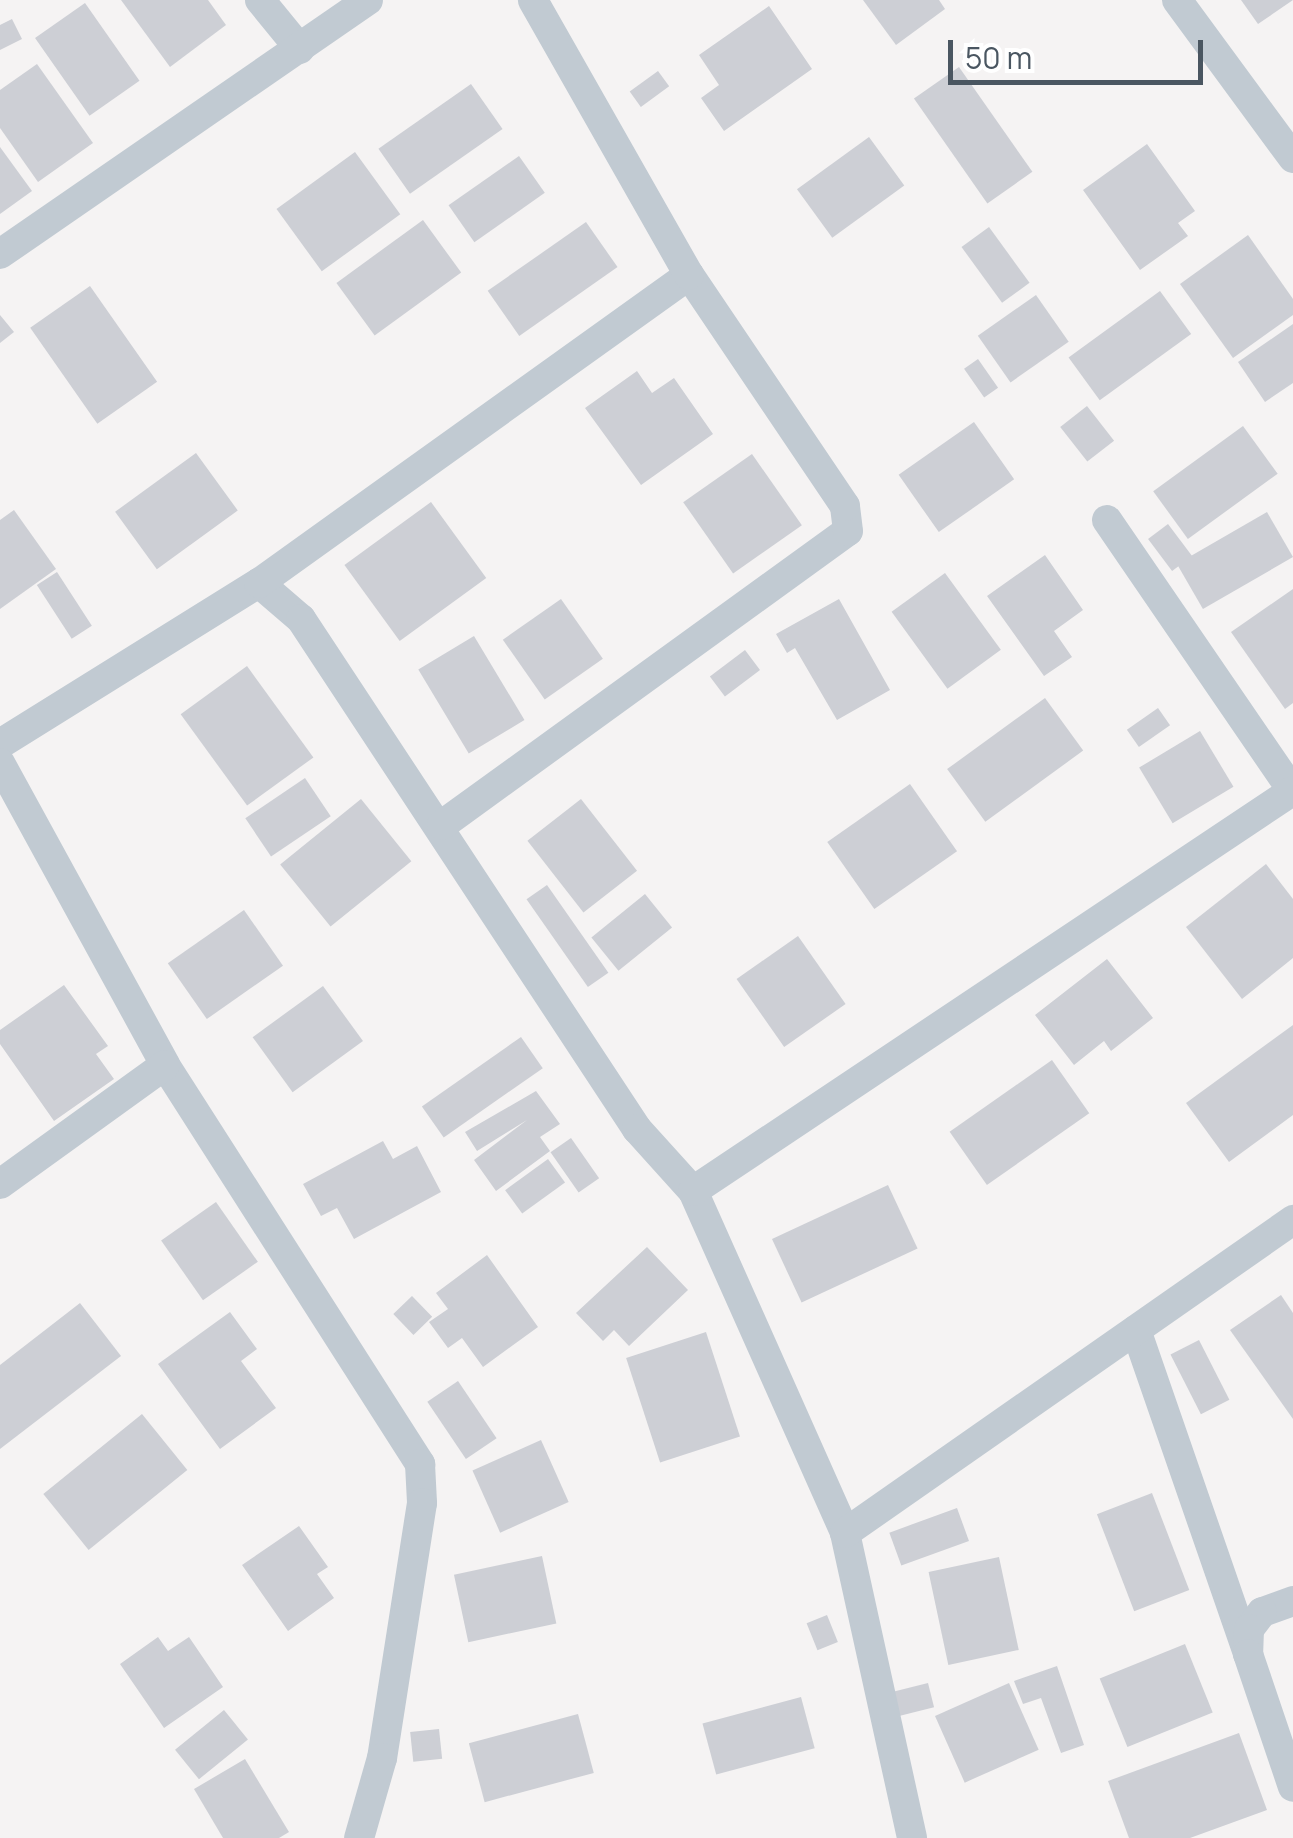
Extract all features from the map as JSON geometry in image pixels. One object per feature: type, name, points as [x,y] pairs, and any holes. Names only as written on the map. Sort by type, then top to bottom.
[{"type":"street","points":[[260,0],[300,49]]},
{"type":"street","points":[[0,254],[368,0]]},
{"type":"street","points":[[442,825],[848,530],[845,506],[689,274],[532,0]]},
{"type":"street","points":[[1176,0],[1293,158]]},
{"type":"street","points":[[0,744],[260,584],[689,274]]},
{"type":"street","points":[[693,1191],[1292,792],[1106,520]]},
{"type":"street","points":[[292,560],[301,618]]},
{"type":"street","points":[[260,584],[301,618],[442,825],[637,1129],[693,1191],[846,1533],[912,1838]]},
{"type":"street","points":[[0,763],[165,1065],[420,1464],[422,1503],[382,1758],[359,1838]]},
{"type":"street","points":[[0,1184],[165,1065]]},
{"type":"street","points":[[846,1533],[1293,1220]]},
{"type":"street","points":[[1136,1330],[1293,1787]]},
{"type":"street","points":[[1248,1654],[1248,1629],[1262,1612],[1293,1601]]},
{"type":"building","points":[[121,0],[208,0],[226,25],[170,67]]},
{"type":"building","points":[[863,0],[939,0],[945,9],[896,45]]},
{"type":"building","points":[[1241,0],[1293,0],[1258,24]]},
{"type":"building","points":[[85,3],[139,81],[90,116],[35,38]]},
{"type":"building","points":[[769,6],[812,69],[724,131],[701,98],[719,85],[699,55]]},
{"type":"building","points":[[12,19],[22,39],[0,50],[0,25]]},
{"type":"building","points":[[37,64],[93,143],[38,182],[0,128],[0,90]]},
{"type":"building","points":[[959,67],[1032,172],[987,203],[914,99]]},
{"type":"building","points":[[658,71],[669,86],[641,107],[630,92]]},
{"type":"building","points":[[471,84],[503,129],[410,194],[378,149]]},
{"type":"building","points":[[869,137],[904,186],[832,238],[797,189]]},
{"type":"building","points":[[1147,144],[1195,211],[1178,223],[1188,236],[1140,270],[1083,190]]},
{"type":"building","points":[[0,147],[32,191],[0,214]]},
{"type":"building","points":[[355,152],[400,214],[322,271],[277,209]]},
{"type":"building","points":[[519,156],[545,193],[474,242],[449,205]]},
{"type":"building","points":[[423,220],[461,273],[375,335],[336,283]]},
{"type":"building","points":[[586,222],[618,267],[519,336],[488,291]]},
{"type":"building","points":[[989,227],[1030,283],[1002,303],[961,247]]},
{"type":"building","points":[[1248,235],[1293,299],[1293,315],[1233,358],[1180,284]]},
{"type":"building","points":[[90,286],[157,382],[97,424],[30,328]]},
{"type":"building","points":[[1160,291],[1191,334],[1100,400],[1069,357]]},
{"type":"building","points":[[1036,295],[1069,342],[1011,382],[978,336]]},
{"type":"building","points":[[0,315],[14,332],[0,343]]},
{"type":"building","points":[[1293,324],[1293,383],[1265,402],[1238,362]]},
{"type":"building","points":[[978,359],[998,388],[984,397],[964,369]]},
{"type":"building","points":[[637,371],[652,393],[674,378],[713,434],[641,485],[585,408]]},
{"type":"building","points":[[1087,406],[1114,441],[1087,462],[1060,427]]},
{"type":"building","points":[[974,422],[1014,479],[939,532],[899,475]]},
{"type":"building","points":[[1243,426],[1278,474],[1188,539],[1153,491]]},
{"type":"building","points":[[196,453],[238,510],[157,569],[115,512]]},
{"type":"building","points":[[752,454],[802,525],[733,573],[683,502]]},
{"type":"building","points":[[431,502],[486,578],[400,641],[344,565]]},
{"type":"building","points":[[14,510],[56,569],[0,609],[0,520]]},
{"type":"building","points":[[1267,512],[1293,557],[1203,609],[1177,564]]},
{"type":"building","points":[[1168,524],[1192,556],[1172,571],[1148,539]]},
{"type":"building","points":[[1045,555],[1083,610],[1054,631],[1072,657],[1044,676],[987,596]]},
{"type":"building","points":[[57,572],[92,626],[72,639],[37,585]]},
{"type":"building","points":[[945,573],[1001,650],[947,689],[892,612]]},
{"type":"building","points":[[1293,589],[1293,703],[1285,709],[1231,632]]},
{"type":"building","points":[[561,599],[603,659],[545,700],[503,640]]},
{"type":"building","points":[[839,599],[890,690],[837,720],[795,648],[787,653],[776,634]]},
{"type":"building","points":[[474,636],[524,720],[469,753],[418,669]]},
{"type":"building","points":[[745,650],[760,670],[725,696],[710,676]]},
{"type":"building","points":[[247,666],[313,757],[247,806],[181,714]]},
{"type":"building","points":[[1045,698],[1083,751],[985,822],[947,769]]},
{"type":"building","points":[[1158,708],[1170,725],[1139,747],[1127,730]]},
{"type":"building","points":[[1200,731],[1233,787],[1173,823],[1139,768]]},
{"type":"building","points":[[305,778],[331,816],[271,856],[245,818]]},
{"type":"building","points":[[910,784],[957,851],[874,909],[827,842]]},
{"type":"building","points":[[361,799],[411,861],[331,927],[280,864]]},
{"type":"building","points":[[581,799],[637,871],[583,913],[527,841]]},
{"type":"building","points":[[1266,864],[1293,899],[1293,958],[1242,999],[1186,927]]},
{"type":"building","points":[[547,885],[608,973],[588,987],[527,899]]},
{"type":"building","points":[[645,894],[672,927],[618,971],[591,937]]},
{"type":"building","points":[[244,910],[283,966],[207,1019],[168,963]]},
{"type":"building","points":[[798,936],[846,1004],[784,1047],[737,979]]},
{"type":"building","points":[[1107,959],[1153,1018],[1111,1051],[1104,1041],[1074,1065],[1035,1015]]},
{"type":"building","points":[[64,985],[108,1046],[96,1054],[114,1079],[54,1121],[0,1044],[0,1030]]},
{"type":"building","points":[[323,986],[363,1041],[293,1092],[253,1037]]},
{"type":"building","points":[[1293,1025],[1293,1115],[1229,1162],[1186,1103]]},
{"type":"building","points":[[521,1037],[543,1068],[444,1138],[422,1106]]},
{"type":"building","points":[[1052,1060],[1089,1113],[987,1185],[950,1132]]},
{"type":"building","points":[[536,1091],[560,1124],[540,1137],[550,1151],[496,1191],[474,1160],[527,1120],[477,1151],[465,1132]]},
{"type":"building","points":[[571,1138],[599,1178],[579,1192],[551,1152]]},
{"type":"building","points":[[383,1141],[393,1159],[417,1146],[441,1192],[354,1239],[337,1208],[321,1216],[303,1184]]},
{"type":"building","points":[[548,1159],[565,1182],[522,1214],[505,1190]]},
{"type":"building","points":[[888,1185],[918,1248],[802,1303],[772,1239]]},
{"type":"building","points":[[216,1202],[258,1262],[203,1300],[161,1240]]},
{"type":"building","points":[[647,1247],[688,1290],[629,1346],[614,1330],[603,1341],[576,1313]]},
{"type":"building","points":[[487,1255],[538,1327],[483,1367],[462,1338],[448,1348],[429,1322],[448,1309],[436,1293]]},
{"type":"building","points":[[1281,1295],[1293,1313],[1293,1419],[1230,1330]]},
{"type":"building","points":[[412,1296],[432,1317],[413,1335],[393,1314]]},
{"type":"building","points":[[80,1303],[121,1356],[0,1449],[0,1365]]},
{"type":"building","points":[[230,1312],[257,1349],[241,1361],[276,1408],[220,1449],[158,1364]]},
{"type":"building","points":[[706,1332],[740,1437],[660,1463],[626,1358]]},
{"type":"building","points":[[1199,1340],[1229,1400],[1201,1414],[1170,1355]]},
{"type":"building","points":[[458,1381],[497,1438],[466,1459],[427,1402]]},
{"type":"building","points":[[142,1414],[187,1470],[89,1550],[43,1494]]},
{"type":"building","points":[[541,1440],[569,1502],[500,1533],[472,1471]]},
{"type":"building","points":[[1152,1493],[1189,1590],[1134,1611],[1097,1514]]},
{"type":"building","points":[[957,1508],[969,1541],[901,1566],[889,1533]]},
{"type":"building","points":[[299,1526],[328,1567],[317,1574],[334,1598],[288,1631],[242,1565]]},
{"type":"building","points":[[542,1556],[556,1623],[468,1642],[454,1575]]},
{"type":"building","points":[[999,1557],[1019,1650],[948,1665],[929,1572]]},
{"type":"building","points":[[827,1615],[838,1642],[817,1650],[807,1623]]},
{"type":"building","points":[[158,1637],[168,1651],[189,1637],[223,1687],[164,1728],[120,1664]]},
{"type":"building","points":[[1185,1644],[1213,1713],[1127,1747],[1100,1678]]},
{"type":"building","points":[[1057,1666],[1084,1745],[1061,1753],[1041,1698],[1023,1704],[1014,1681]]},
{"type":"building","points":[[928,1683],[934,1707],[899,1716],[893,1692]]},
{"type":"building","points":[[1009,1683],[1039,1750],[965,1783],[935,1716]]},
{"type":"building","points":[[801,1697],[815,1748],[716,1775],[702,1723]]},
{"type":"building","points":[[224,1710],[248,1740],[199,1779],[175,1750]]},
{"type":"building","points":[[578,1714],[594,1773],[485,1802],[469,1743]]},
{"type":"building","points":[[439,1729],[442,1759],[413,1762],[410,1732]]},
{"type":"building","points":[[1239,1733],[1267,1810],[1190,1838],[1129,1838],[1108,1781]]},
{"type":"building","points":[[245,1759],[289,1832],[279,1838],[223,1838],[194,1789]]}]
